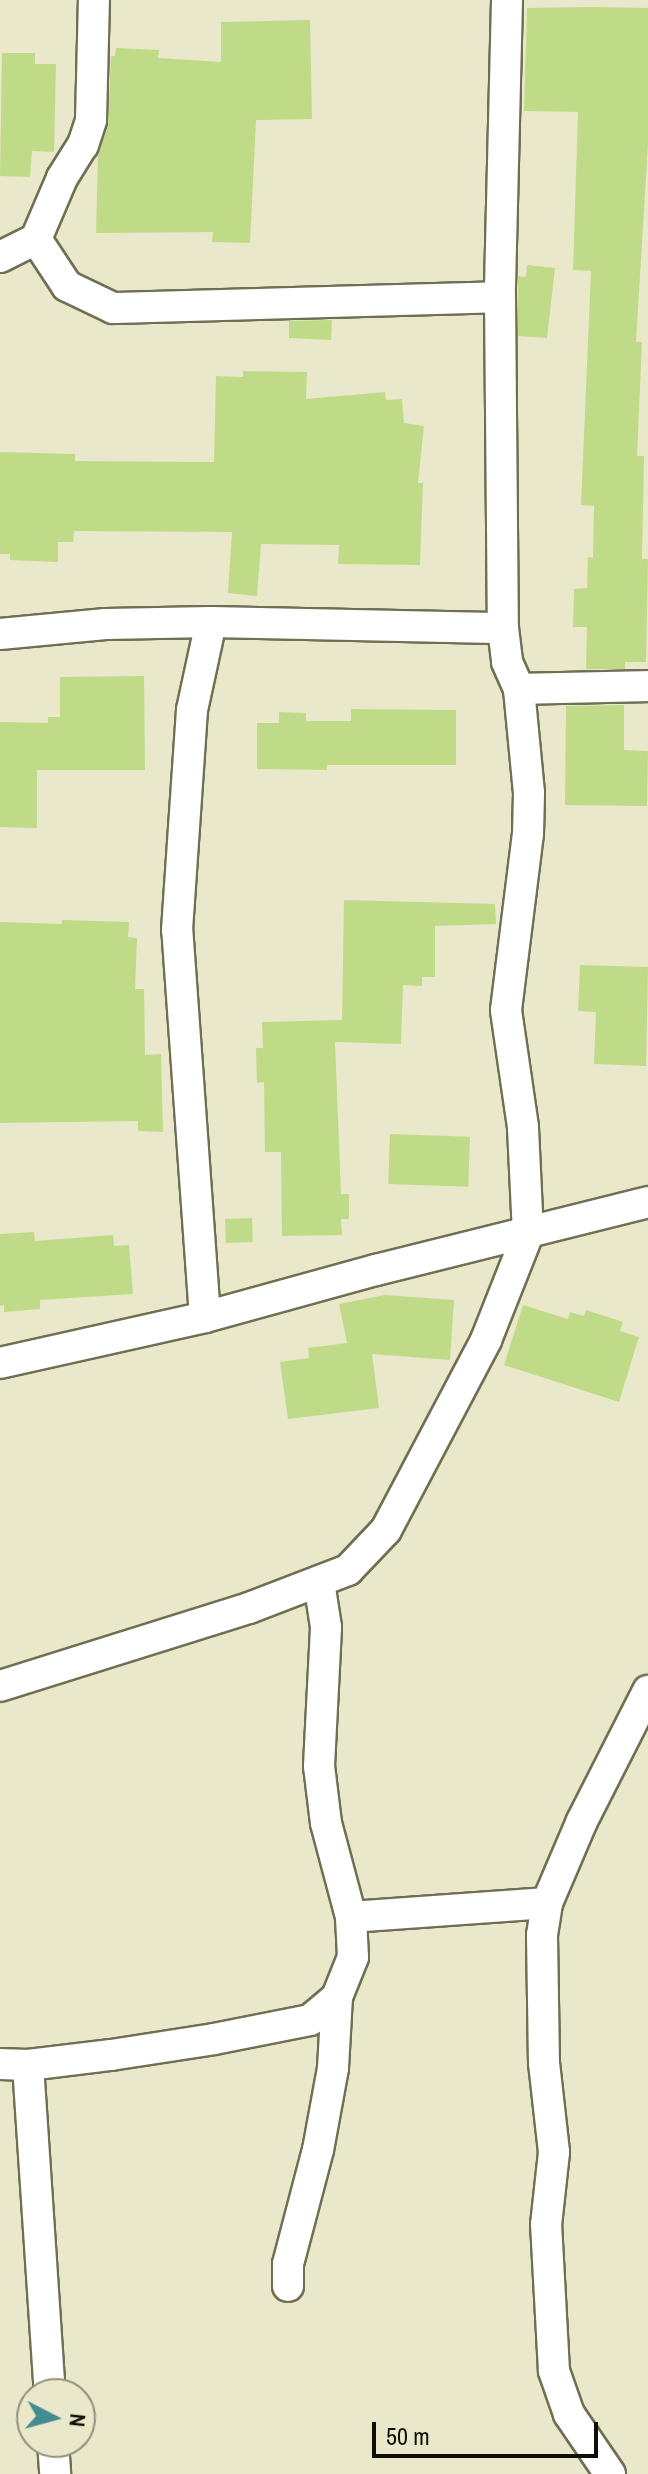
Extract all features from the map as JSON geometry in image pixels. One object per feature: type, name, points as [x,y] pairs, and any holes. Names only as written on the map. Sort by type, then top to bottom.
[{"type":"street","points":[[0,257],[36,239],[62,178],[83,145],[91,120],[94,0]]},
{"type":"street","points":[[0,1686],[348,1570],[386,1530],[486,1340],[528,1234],[523,1127],[506,1010],[528,834],[529,793],[519,689],[507,662],[503,628],[500,297],[507,0]]},
{"type":"street","points":[[36,239],[67,286],[113,308],[500,297]]},
{"type":"street","points":[[0,634],[106,624],[211,622],[503,628]]},
{"type":"street","points":[[205,1317],[177,930],[192,710],[211,622]]},
{"type":"street","points":[[519,689],[648,686]]},
{"type":"street","points":[[0,1363],[205,1317],[376,1270],[648,1202]]},
{"type":"street","points":[[288,2286],[291,2249],[318,2150],[333,2068],[337,1997],[353,1957],[351,1917],[326,1823],[319,1766],[326,1627],[319,1582]]},
{"type":"street","points":[[610,2474],[569,2414],[554,2371],[546,2225],[554,2152],[544,2063],[542,1935],[547,1903],[582,1821],[636,1744],[648,1691]]},
{"type":"street","points":[[351,1917],[547,1903]]},
{"type":"street","points":[[48,2378],[14,2064],[214,2039],[310,2020],[337,1997]]},
{"type":"building","points":[[527,8],[648,8],[648,144],[636,342],[642,342],[637,456],[644,456],[642,559],[648,559],[646,662],[625,662],[625,669],[586,669],[587,627],[573,627],[574,589],[587,588],[588,557],[593,558],[594,506],[581,505],[591,271],[573,270],[578,112],[524,111]]},
{"type":"building","points":[[310,20],[312,119],[256,120],[250,243],[212,242],[213,232],[96,233],[98,156],[108,125],[111,56],[115,56],[116,48],[159,50],[158,58],[221,62],[221,22]]},
{"type":"building","points":[[2,53],[35,53],[35,64],[56,64],[54,152],[32,151],[30,177],[0,176]]},
{"type":"building","points":[[527,265],[555,268],[547,338],[518,336],[518,276],[526,277]]},
{"type":"building","points":[[332,320],[331,340],[289,338],[289,321]]},
{"type":"building","points":[[243,371],[307,372],[306,399],[385,392],[386,400],[402,399],[404,423],[424,426],[418,483],[423,483],[420,565],[338,564],[339,545],[261,544],[257,596],[228,593],[232,532],[74,531],[73,542],[58,542],[58,562],[10,560],[10,554],[0,554],[0,452],[75,454],[75,461],[214,462],[216,376],[243,377]]},
{"type":"building","points":[[144,676],[145,770],[37,770],[37,828],[0,827],[0,722],[48,723],[48,717],[60,717],[60,677]]},
{"type":"building","points":[[624,705],[624,750],[648,751],[647,806],[565,805],[566,706]]},
{"type":"building","points":[[351,709],[456,710],[456,765],[327,765],[327,770],[257,769],[257,723],[279,723],[279,712],[306,713],[306,721],[351,721]]},
{"type":"building","points":[[344,900],[495,904],[496,924],[435,926],[435,977],[422,977],[422,986],[403,985],[401,1044],[335,1042],[341,1194],[349,1194],[349,1219],[341,1219],[342,1235],[282,1236],[281,1152],[265,1152],[264,1082],[257,1083],[256,1048],[263,1048],[262,1022],[342,1020]]},
{"type":"building","points":[[62,920],[129,922],[128,937],[137,938],[135,989],[144,989],[145,1055],[161,1054],[163,1132],[138,1131],[138,1121],[0,1123],[0,922],[62,924]]},
{"type":"building","points":[[580,965],[648,967],[646,1066],[594,1064],[596,1012],[578,1011]]},
{"type":"building","points":[[390,1134],[470,1137],[468,1187],[388,1184]]},
{"type":"building","points":[[252,1218],[253,1242],[226,1243],[225,1219]]},
{"type":"building","points":[[34,1232],[35,1241],[113,1235],[114,1246],[129,1245],[133,1294],[40,1300],[40,1309],[4,1312],[4,1305],[0,1306],[0,1234]]},
{"type":"building","points":[[385,1295],[454,1300],[450,1360],[372,1354],[379,1408],[288,1419],[280,1362],[309,1358],[308,1348],[347,1343],[339,1304]]},
{"type":"building","points":[[523,1305],[568,1319],[570,1312],[584,1316],[586,1310],[623,1322],[620,1331],[639,1337],[619,1402],[504,1365]]}]
